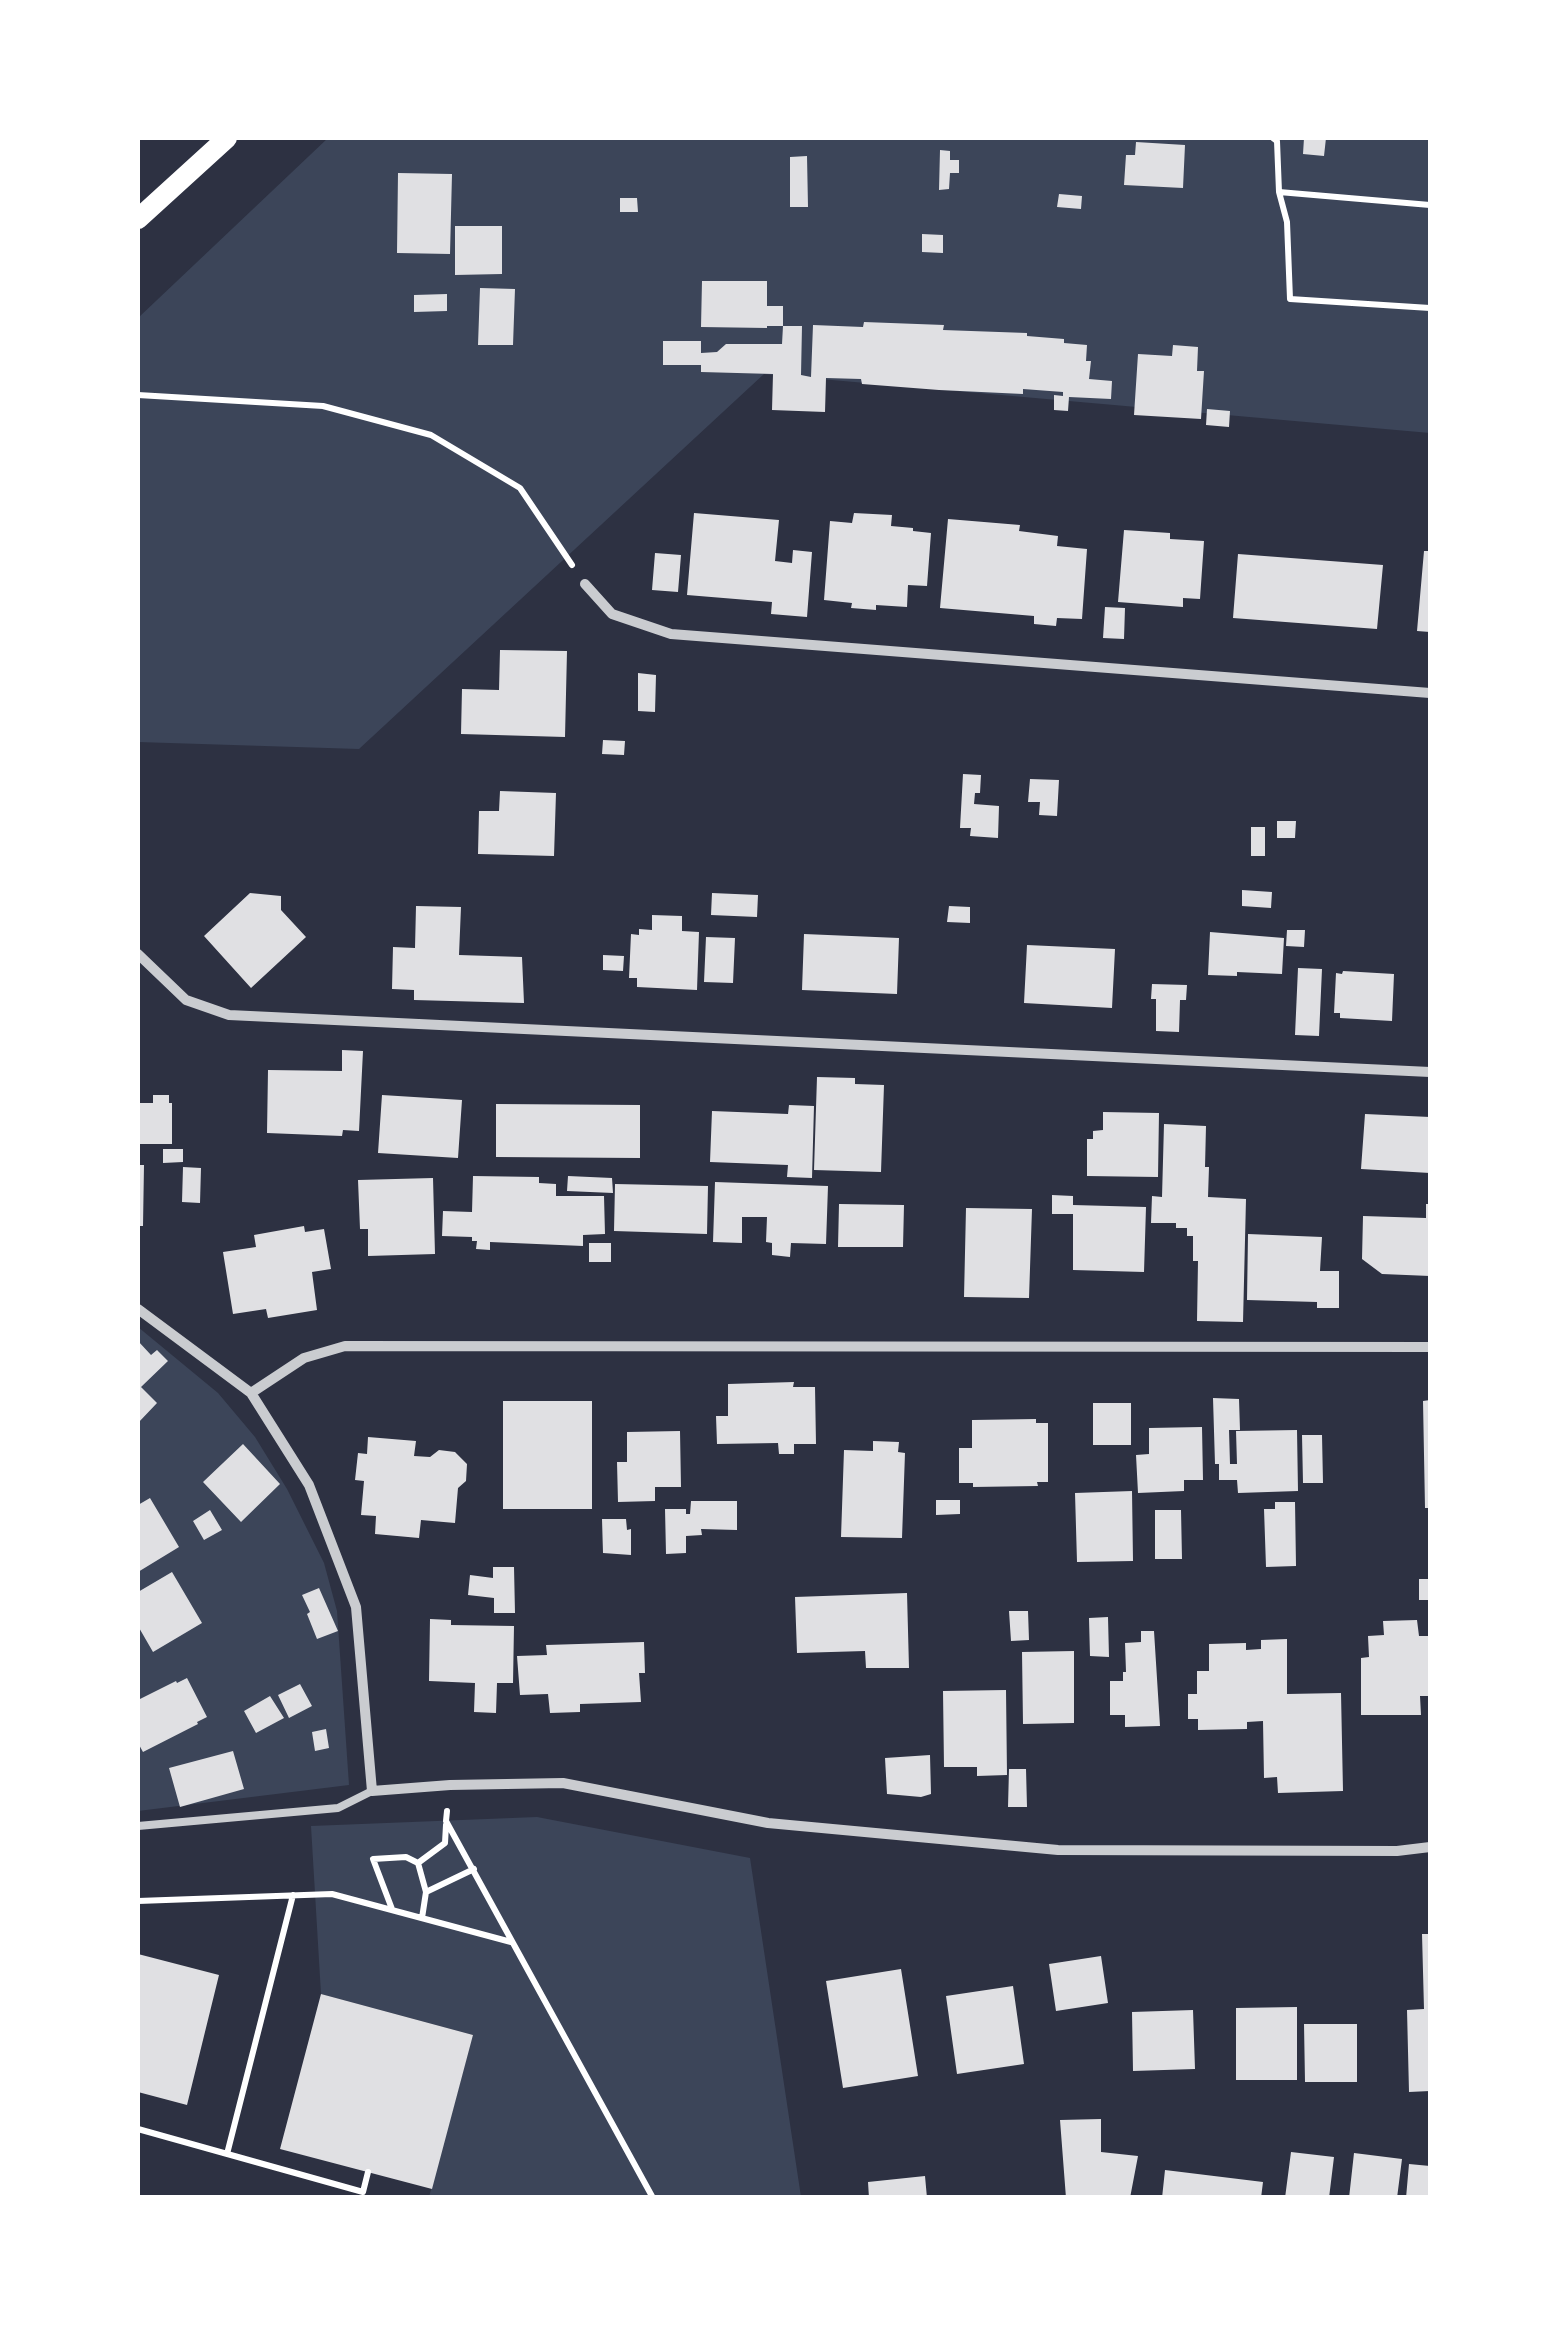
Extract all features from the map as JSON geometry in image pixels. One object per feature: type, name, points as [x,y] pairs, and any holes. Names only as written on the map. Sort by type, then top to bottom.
[{"type":"main road","points":[[138,220],[227,138]]},
{"type":"street","points":[[586,584],[612,614],[671,634],[1430,692]]},
{"type":"street","points":[[138,954],[186,1000],[229,1015],[1430,1072]]},
{"type":"street","points":[[138,1309],[251,1393],[308,1485],[356,1607],[372,1791],[450,1785],[563,1784],[768,1824],[1058,1850],[1430,1848]]},
{"type":"street","points":[[251,1393],[304,1358],[345,1346],[1430,1347]]},
{"type":"lane","points":[[138,1826],[338,1808],[372,1791]]},
{"type":"path","points":[[1274,138],[1279,192],[1287,222],[1290,300],[1430,308]]},
{"type":"path","points":[[1279,192],[1430,205]]},
{"type":"path","points":[[138,395],[322,406],[432,436],[520,488],[586,584]]},
{"type":"path","points":[[418,1862],[444,1842],[450,1785]]},
{"type":"path","points":[[446,1821],[653,2198]]},
{"type":"path","points":[[393,1910],[373,1860],[406,1857],[418,1862]]},
{"type":"path","points":[[418,1862],[426,1892],[422,1918]]},
{"type":"path","points":[[426,1892],[474,1869]]},
{"type":"path","points":[[138,1901],[332,1894],[512,1942]]},
{"type":"path","points":[[227,2154],[293,1895]]},
{"type":"path","points":[[138,2128],[363,2192],[368,2172]]},
{"type":"shaded area","points":[[328,138],[1430,138],[1430,433],[764,374],[359,749],[138,742],[138,318]]},
{"type":"shaded area","points":[[138,1327],[218,1393],[255,1437],[287,1489],[324,1563],[337,1611],[349,1785],[138,1811]]},
{"type":"shaded area","points":[[537,1817],[750,1858],[801,2197],[429,2197],[473,2035],[321,1994],[311,1826]]},
{"type":"building","points":[[1304,138],[1326,138],[1324,156],[1303,154]]},
{"type":"building","points":[[1136,142],[1185,145],[1183,188],[1124,185],[1126,155],[1135,155]]},
{"type":"building","points":[[940,150],[950,151],[950,160],[959,160],[959,173],[950,173],[949,189],[939,190]]},
{"type":"building","points":[[807,156],[808,207],[790,207],[790,157]]},
{"type":"building","points":[[398,173],[452,174],[450,254],[397,253]]},
{"type":"building","points":[[1059,194],[1082,196],[1081,209],[1057,207]]},
{"type":"building","points":[[620,198],[637,198],[638,212],[620,212]]},
{"type":"building","points":[[455,226],[502,226],[502,274],[455,275]]},
{"type":"building","points":[[922,234],[943,235],[943,253],[922,252]]},
{"type":"building","points":[[702,281],[767,281],[767,306],[783,306],[783,326],[701,327]]},
{"type":"building","points":[[480,288],[515,289],[513,345],[478,345]]},
{"type":"building","points":[[447,294],[447,311],[414,312],[414,295]]},
{"type":"building","points":[[864,322],[1027,333],[1087,345],[1086,361],[1091,361],[1089,379],[1112,381],[1111,399],[1069,397],[1068,411],[1054,410],[1054,395],[1063,396],[1063,392],[939,390],[826,378],[825,412],[772,410],[773,374],[701,372],[701,365],[663,365],[663,341],[701,341],[701,353],[717,352],[726,344],[782,344],[783,326],[802,326],[801,375],[811,377],[813,325],[863,327]]},
{"type":"building","points":[[1173,345],[1198,347],[1197,371],[1204,371],[1201,419],[1134,415],[1138,354],[1172,356]]},
{"type":"building","points":[[1207,409],[1230,411],[1229,427],[1206,425]]},
{"type":"building","points":[[694,513],[779,520],[775,561],[792,563],[793,550],[812,552],[807,617],[771,614],[772,602],[687,595]]},
{"type":"building","points":[[854,513],[892,515],[891,526],[931,533],[927,586],[908,585],[907,607],[851,608],[852,603],[824,600],[830,521],[852,523]]},
{"type":"building","points":[[948,519],[1020,525],[1019,531],[1058,536],[1057,546],[1087,549],[1082,619],[1057,618],[1056,626],[1034,624],[1034,616],[940,608]]},
{"type":"building","points":[[1124,530],[1170,533],[1170,539],[1204,541],[1200,599],[1183,598],[1183,607],[1118,602]]},
{"type":"building","points":[[1424,551],[1430,551],[1430,632],[1417,631]]},
{"type":"building","points":[[655,553],[681,555],[678,592],[652,590]]},
{"type":"building","points":[[1238,554],[1383,565],[1377,629],[1233,618]]},
{"type":"building","points":[[1105,607],[1125,608],[1124,639],[1103,638]]},
{"type":"building","points":[[500,650],[567,651],[565,737],[461,734],[462,689],[499,690]]},
{"type":"building","points":[[638,673],[656,675],[655,712],[638,711]]},
{"type":"building","points":[[603,740],[625,741],[624,755],[602,754]]},
{"type":"building","points":[[963,774],[981,775],[980,793],[975,793],[974,804],[999,806],[998,838],[970,836],[971,828],[960,828]]},
{"type":"building","points":[[1030,779],[1059,780],[1057,816],[1039,815],[1040,802],[1028,802]]},
{"type":"building","points":[[500,791],[556,793],[554,856],[478,854],[479,811],[499,811]]},
{"type":"building","points":[[1277,821],[1296,821],[1295,838],[1277,838]]},
{"type":"building","points":[[1251,827],[1265,827],[1265,856],[1251,856]]},
{"type":"building","points":[[1242,890],[1272,892],[1271,908],[1242,906]]},
{"type":"building","points":[[250,893],[281,896],[281,910],[306,937],[251,988],[204,936]]},
{"type":"building","points":[[712,893],[758,895],[757,917],[711,915]]},
{"type":"building","points":[[416,906],[461,907],[459,955],[522,957],[524,1003],[414,1000],[414,990],[392,989],[393,947],[415,948]]},
{"type":"building","points":[[949,906],[970,907],[970,923],[947,922]]},
{"type":"building","points":[[652,915],[682,916],[682,931],[699,932],[697,990],[637,987],[637,978],[629,978],[631,934],[639,935],[639,929],[652,930]]},
{"type":"building","points":[[1287,930],[1305,930],[1304,947],[1286,946]]},
{"type":"building","points":[[1210,932],[1284,938],[1282,974],[1208,975]]},
{"type":"building","points":[[804,934],[899,938],[897,994],[802,990]]},
{"type":"building","points":[[706,937],[735,938],[733,983],[704,982]]},
{"type":"building","points":[[1027,945],[1115,949],[1112,1008],[1024,1003]]},
{"type":"building","points":[[603,955],[624,956],[623,971],[603,970]]},
{"type":"building","points":[[1298,968],[1322,969],[1319,1036],[1295,1035]]},
{"type":"building","points":[[1336,973],[1394,974],[1392,1021],[1340,1018],[1340,1013],[1334,1013]]},
{"type":"building","points":[[1152,984],[1187,985],[1186,1000],[1180,1000],[1179,1032],[1156,1031]]},
{"type":"building","points":[[342,1050],[363,1051],[359,1131],[343,1130],[342,1136],[267,1133],[268,1070],[342,1071]]},
{"type":"building","points":[[817,1077],[855,1078],[855,1084],[884,1085],[881,1172],[814,1170]]},
{"type":"building","points":[[153,1095],[169,1095],[172,1144],[138,1144],[138,1103],[153,1103]]},
{"type":"building","points":[[382,1095],[462,1100],[458,1158],[378,1153]]},
{"type":"building","points":[[496,1104],[640,1105],[640,1158],[496,1157]]},
{"type":"building","points":[[789,1105],[814,1106],[812,1178],[787,1177],[788,1165],[710,1162],[712,1111],[788,1114]]},
{"type":"building","points":[[1103,1112],[1159,1113],[1158,1177],[1087,1176],[1087,1139],[1093,1139],[1093,1131],[1103,1130]]},
{"type":"building","points":[[1365,1114],[1430,1117],[1430,1173],[1361,1169]]},
{"type":"building","points":[[1164,1124],[1206,1126],[1208,1197],[1246,1199],[1243,1322],[1197,1321],[1198,1261],[1193,1261],[1193,1236],[1187,1236],[1187,1228],[1176,1228],[1176,1223],[1151,1223],[1152,1196],[1162,1197]]},
{"type":"building","points":[[163,1149],[183,1149],[183,1162],[163,1163]]},
{"type":"building","points":[[138,1165],[144,1165],[143,1226],[138,1226]]},
{"type":"building","points":[[183,1167],[201,1168],[200,1203],[182,1202]]},
{"type":"building","points":[[473,1176],[539,1177],[539,1183],[556,1184],[556,1196],[604,1196],[605,1234],[583,1235],[583,1246],[490,1242],[490,1250],[476,1249],[477,1241],[472,1241],[472,1237],[442,1236],[443,1211],[472,1212]]},
{"type":"building","points":[[568,1176],[612,1178],[613,1193],[567,1191]]},
{"type":"building","points":[[433,1178],[435,1254],[368,1256],[368,1229],[360,1229],[358,1180]]},
{"type":"building","points":[[715,1182],[828,1186],[826,1244],[791,1243],[790,1257],[772,1255],[772,1243],[766,1242],[767,1217],[742,1217],[742,1243],[713,1242]]},
{"type":"building","points":[[615,1184],[708,1186],[707,1234],[614,1231]]},
{"type":"building","points":[[1052,1195],[1073,1196],[1073,1205],[1146,1207],[1144,1272],[1073,1270],[1073,1214],[1052,1214]]},
{"type":"building","points":[[839,1204],[904,1205],[903,1247],[838,1247]]},
{"type":"building","points":[[1426,1204],[1430,1204],[1430,1276],[1382,1274],[1362,1259],[1363,1216],[1426,1218]]},
{"type":"building","points":[[966,1208],[1032,1209],[1029,1298],[964,1297]]},
{"type":"building","points":[[304,1226],[305,1232],[324,1229],[331,1269],[312,1272],[317,1310],[268,1318],[266,1309],[233,1314],[223,1252],[256,1247],[254,1235]]},
{"type":"building","points":[[1248,1234],[1322,1237],[1320,1271],[1339,1271],[1339,1308],[1317,1308],[1317,1302],[1247,1300]]},
{"type":"building","points":[[589,1243],[611,1243],[611,1262],[589,1262]]},
{"type":"building","points":[[138,1341],[151,1355],[157,1350],[168,1361],[141,1387],[157,1403],[138,1423]]},
{"type":"building","points":[[794,1382],[793,1387],[815,1387],[816,1444],[794,1444],[794,1454],[779,1454],[778,1443],[717,1444],[716,1416],[728,1416],[728,1384]]},
{"type":"building","points":[[1213,1398],[1239,1399],[1240,1430],[1229,1430],[1230,1464],[1237,1464],[1236,1431],[1297,1430],[1298,1491],[1238,1493],[1237,1480],[1219,1480]]},
{"type":"building","points":[[1430,1400],[1430,1508],[1425,1508],[1423,1401]]},
{"type":"building","points":[[503,1401],[592,1401],[592,1509],[503,1509]]},
{"type":"building","points":[[1093,1403],[1131,1403],[1131,1445],[1093,1445]]},
{"type":"building","points":[[1036,1419],[1036,1423],[1048,1423],[1048,1482],[1037,1482],[1038,1486],[973,1487],[973,1483],[959,1483],[959,1448],[972,1448],[972,1420]]},
{"type":"building","points":[[1202,1427],[1203,1480],[1184,1480],[1184,1491],[1138,1493],[1136,1455],[1149,1454],[1149,1428]]},
{"type":"building","points":[[680,1431],[681,1487],[655,1487],[655,1501],[618,1502],[617,1462],[627,1462],[627,1432]]},
{"type":"building","points":[[1302,1435],[1322,1435],[1323,1483],[1303,1483]]},
{"type":"building","points":[[368,1437],[416,1441],[414,1456],[430,1457],[439,1450],[455,1452],[467,1464],[466,1481],[458,1488],[455,1523],[421,1520],[419,1538],[375,1534],[376,1516],[361,1515],[364,1481],[355,1480],[358,1453],[367,1454]]},
{"type":"building","points":[[873,1441],[899,1442],[898,1452],[905,1453],[902,1538],[841,1537],[844,1450],[873,1451]]},
{"type":"building","points":[[243,1444],[280,1484],[241,1522],[203,1482]]},
{"type":"building","points":[[1132,1491],[1133,1561],[1077,1562],[1075,1493]]},
{"type":"building","points":[[150,1498],[179,1547],[138,1572],[138,1505]]},
{"type":"building","points":[[936,1500],[960,1500],[960,1514],[936,1515]]},
{"type":"building","points":[[691,1501],[737,1501],[737,1530],[701,1529],[702,1535],[686,1536],[686,1553],[666,1554],[665,1509],[686,1509],[686,1514],[690,1514]]},
{"type":"building","points":[[1275,1502],[1295,1502],[1296,1566],[1266,1567],[1264,1509],[1275,1509]]},
{"type":"building","points":[[210,1510],[222,1530],[204,1540],[193,1521]]},
{"type":"building","points":[[1155,1510],[1181,1510],[1182,1559],[1155,1559]]},
{"type":"building","points":[[602,1519],[626,1519],[627,1530],[631,1529],[631,1555],[603,1553]]},
{"type":"building","points":[[493,1567],[514,1567],[515,1613],[494,1613],[494,1598],[468,1595],[470,1575],[493,1578]]},
{"type":"building","points":[[172,1572],[202,1623],[153,1652],[138,1626],[138,1592]]},
{"type":"building","points":[[1419,1579],[1430,1579],[1430,1600],[1419,1600]]},
{"type":"building","points":[[319,1588],[338,1631],[317,1639],[302,1595]]},
{"type":"building","points":[[907,1593],[909,1668],[866,1668],[865,1651],[797,1653],[795,1597]]},
{"type":"building","points":[[1009,1611],[1028,1611],[1029,1640],[1011,1641]]},
{"type":"building","points":[[1108,1617],[1109,1657],[1090,1656],[1089,1618]]},
{"type":"building","points":[[430,1619],[451,1620],[451,1625],[514,1626],[513,1683],[497,1683],[496,1713],[474,1712],[475,1683],[429,1681]]},
{"type":"building","points":[[1417,1620],[1419,1636],[1430,1636],[1430,1696],[1420,1696],[1421,1715],[1361,1715],[1361,1658],[1369,1657],[1368,1636],[1384,1635],[1383,1621]]},
{"type":"building","points":[[1141,1631],[1154,1631],[1160,1726],[1125,1727],[1125,1715],[1110,1715],[1110,1681],[1123,1681],[1125,1643],[1141,1642]]},
{"type":"building","points":[[1287,1639],[1287,1694],[1341,1693],[1343,1791],[1278,1793],[1277,1777],[1264,1778],[1263,1721],[1247,1722],[1247,1729],[1198,1730],[1198,1719],[1188,1719],[1188,1694],[1197,1694],[1197,1671],[1209,1671],[1209,1644],[1246,1643],[1246,1650],[1261,1649],[1261,1640]]},
{"type":"building","points":[[644,1642],[645,1673],[639,1673],[641,1702],[580,1704],[580,1712],[550,1713],[548,1694],[520,1695],[517,1656],[547,1655],[546,1645]]},
{"type":"building","points":[[1074,1651],[1074,1723],[1023,1724],[1022,1652]]},
{"type":"building","points":[[187,1678],[207,1717],[143,1752],[138,1743],[138,1700]]},
{"type":"building","points":[[300,1684],[312,1706],[289,1718],[278,1695]]},
{"type":"building","points":[[1006,1690],[1007,1775],[977,1776],[977,1767],[944,1767],[943,1691]]},
{"type":"building","points":[[270,1696],[284,1718],[256,1733],[244,1711]]},
{"type":"building","points":[[326,1729],[329,1748],[315,1751],[312,1732]]},
{"type":"building","points":[[233,1751],[244,1789],[180,1807],[169,1768]]},
{"type":"building","points":[[930,1755],[931,1794],[887,1794],[885,1758]]},
{"type":"building","points":[[1009,1769],[1026,1769],[1027,1807],[1008,1807]]},
{"type":"building","points":[[1422,1934],[1430,1934],[1430,2091],[1409,2092],[1407,2010],[1424,2009]]},
{"type":"building","points":[[138,1954],[219,1975],[187,2105],[138,2092]]},
{"type":"building","points":[[1101,1956],[1108,2003],[1056,2011],[1049,1964]]},
{"type":"building","points":[[901,1969],[918,2076],[843,2088],[826,1981]]},
{"type":"building","points":[[1013,1986],[1024,2064],[957,2074],[946,1996]]},
{"type":"building","points":[[321,1994],[473,2035],[432,2189],[280,2149]]},
{"type":"building","points":[[1297,2007],[1297,2080],[1236,2080],[1236,2008]]},
{"type":"building","points":[[1193,2010],[1195,2069],[1133,2071],[1132,2012]]},
{"type":"building","points":[[1304,2024],[1357,2024],[1357,2082],[1305,2082]]},
{"type":"building","points":[[1101,2119],[1101,2152],[1138,2156],[1130,2198],[1066,2198],[1060,2120]]},
{"type":"building","points":[[1291,2152],[1334,2157],[1329,2198],[1285,2198]]},
{"type":"building","points":[[1354,2153],[1402,2159],[1397,2198],[1349,2198]]},
{"type":"building","points":[[1409,2164],[1430,2166],[1430,2198],[1406,2198]]},
{"type":"building","points":[[1165,2170],[1263,2182],[1261,2198],[1162,2198]]},
{"type":"building","points":[[925,2176],[927,2198],[869,2198],[868,2182]]}]
